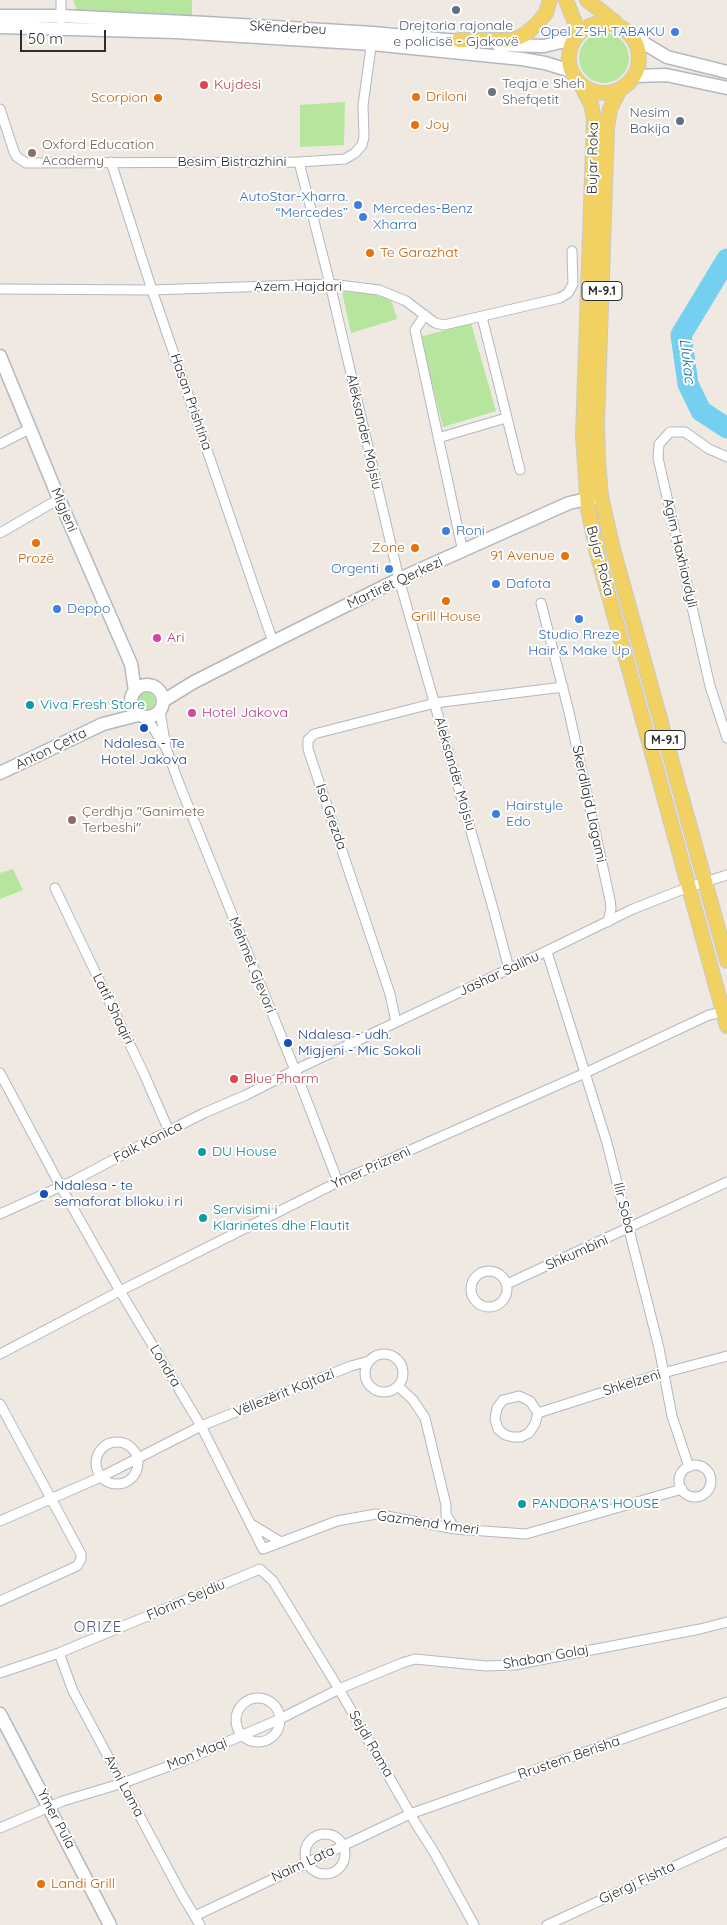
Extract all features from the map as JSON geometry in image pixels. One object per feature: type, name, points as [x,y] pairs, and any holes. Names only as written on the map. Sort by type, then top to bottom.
[{"type":"main road","points":[[459,40],[514,40],[524,35],[536,25],[546,13],[550,0]]},
{"type":"main road","points":[[566,0],[577,36]]},
{"type":"main road","points":[[587,0],[632,36],[637,43],[640,60],[635,76]]},
{"type":"main road","points":[[571,71],[569,55],[577,36],[586,28],[602,22],[619,25]]},
{"type":"main road","name":"M-9.1","points":[[571,71],[581,85]]},
{"type":"main road","name":"M-9.1","points":[[620,90],[631,82],[635,76]]},
{"type":"main road","points":[[581,85],[600,93],[620,90]]},
{"type":"main road","name":"Bujar Roka","points":[[581,85],[591,104],[594,119],[583,436],[586,499],[597,553],[725,1019]]},
{"type":"main road","name":"Bujar Roka","points":[[620,90],[610,109],[607,128],[597,423],[601,496],[612,549],[727,961]]},
{"type":"street","points":[[60,22],[61,0]]},
{"type":"street","name":"Skënderbeu","points":[[0,16],[192,33],[459,40],[492,45],[530,47],[544,46],[577,36]]},
{"type":"street","name":"Skënderbeu","points":[[0,27],[60,22]]},
{"type":"street","points":[[632,36],[667,57],[727,72]]},
{"type":"street","name":"Skënderbeu","points":[[372,39],[522,59],[545,63],[571,71]]},
{"type":"street","name":"Besim Bistrazhini","points":[[0,109],[14,152],[21,161],[26,163],[299,162],[344,159],[355,154],[362,145],[364,137],[363,105],[372,39]]},
{"type":"street","points":[[635,76],[666,75],[727,88]]},
{"type":"street","name":"Hasan Prishtina","points":[[111,162],[152,290],[273,642]]},
{"type":"street","name":"Aleksander Mojsiu","points":[[299,162],[330,284],[399,579]]},
{"type":"street","name":"Azem Hajdari","points":[[0,289],[152,290],[330,284],[379,290],[406,301],[435,324],[444,325],[560,298],[568,293],[573,284],[572,251]]},
{"type":"street","points":[[425,315],[415,330],[463,552]]},
{"type":"street","points":[[482,317],[520,470]]},
{"type":"street","name":"Migjeni","points":[[0,356],[131,664],[158,697]]},
{"type":"street","points":[[438,438],[506,418]]},
{"type":"street","points":[[0,444],[31,428]]},
{"type":"street","name":"Agim Haxhiavdyli","points":[[727,457],[709,449],[685,432],[670,432],[659,444],[658,458],[710,686],[727,738]]},
{"type":"street","name":"Martirët Qerkezi","points":[[158,697],[194,682],[399,579],[569,503],[601,496]]},
{"type":"street","points":[[0,532],[60,499]]},
{"type":"street","name":"Aleksandër Mojsiu","points":[[399,579],[509,969]]},
{"type":"street","name":"Skerdilajd Llagami","points":[[541,603],[563,687],[612,908],[608,922]]},
{"type":"street","name":"Migjeni","points":[[131,664],[133,696]]},
{"type":"street","points":[[144,686],[158,697],[152,717],[142,716],[131,706],[133,696],[144,686]]},
{"type":"street","points":[[435,703],[563,687]]},
{"type":"street","name":"Anton Çetta","points":[[103,724],[133,696]]},
{"type":"street","name":"Mehmet Gjevori","points":[[158,697],[166,748],[180,786],[295,1070],[338,1182]]},
{"type":"street","name":"Isa Grezda","points":[[396,1022],[390,994],[372,936],[308,749],[308,740],[314,734],[435,703]]},
{"type":"street","name":"Anton Çetta","points":[[0,773],[103,724],[142,716]]},
{"type":"street","name":"Mehmet Gjevori","points":[[142,716],[166,748]]},
{"type":"street","points":[[705,882],[727,875]]},
{"type":"street","name":"Jashar Salihu","points":[[295,1070],[547,952],[633,909],[705,882]]},
{"type":"street","name":"Latif Shaqiri","points":[[55,888],[144,1074],[169,1131]]},
{"type":"street","name":"Ilir Soba","points":[[547,952],[607,1143],[659,1348],[672,1416],[689,1467]]},
{"type":"street","name":"Ymer Prizreni","points":[[0,1354],[120,1291],[338,1182],[585,1073],[709,1015],[725,1019]]},
{"type":"street","name":"Faik Konica","points":[[0,1214],[61,1187],[169,1131],[295,1070]]},
{"type":"street","name":"Londra","points":[[0,1073],[61,1187],[120,1291],[201,1426],[263,1549]]},
{"type":"street","name":"Shkumbini","points":[[507,1284],[727,1182]]},
{"type":"street","points":[[484,1271],[498,1272],[504,1277],[507,1284],[508,1291],[505,1298],[500,1304],[493,1307],[479,1304],[471,1293],[473,1279],[484,1271]]},
{"type":"street","name":"Vëllezërit Kajtazi","points":[[0,1521],[101,1477],[201,1426],[350,1366],[369,1361],[374,1356],[388,1355],[400,1362],[403,1375],[398,1386]]},
{"type":"street","name":"Shkelzeni","points":[[538,1414],[663,1373],[727,1356]]},
{"type":"street","points":[[369,1361],[364,1375],[367,1383],[373,1389],[381,1392],[389,1392],[398,1386],[413,1400],[425,1418],[446,1505],[446,1515],[455,1529]]},
{"type":"street","points":[[519,1396],[530,1401],[538,1414],[535,1424],[529,1432],[521,1437],[505,1434],[498,1429],[495,1419],[496,1408],[503,1400],[519,1396]]},
{"type":"street","points":[[0,1404],[81,1554],[81,1559],[77,1566],[0,1601]]},
{"type":"street","points":[[111,1443],[124,1444],[130,1447],[137,1459],[138,1465],[133,1476],[123,1483],[111,1483],[101,1477],[96,1464],[100,1451],[111,1443]]},
{"type":"street","points":[[698,1465],[704,1468],[710,1475],[710,1484],[706,1492],[697,1496],[688,1494],[682,1489],[680,1475],[689,1467],[698,1465]]},
{"type":"street","name":"Gazmend Ymeri","points":[[263,1549],[336,1521],[376,1514],[455,1529],[526,1534],[682,1489]]},
{"type":"street","points":[[250,1524],[281,1542]]},
{"type":"street","name":"Florim Sejdiu","points":[[0,1673],[59,1653],[260,1568]]},
{"type":"street","name":"Sejdi Rama","points":[[260,1568],[273,1581],[339,1689],[410,1814],[434,1852],[474,1925]]},
{"type":"street","name":"Shaban Golaj","points":[[339,1689],[415,1659],[486,1666],[514,1665],[700,1629],[727,1622]]},
{"type":"street","name":"Avni Lama","points":[[59,1653],[73,1691],[177,1886],[200,1925]]},
{"type":"street","name":"Mon Maqi","points":[[0,1828],[49,1807],[183,1761],[280,1719],[339,1689]]},
{"type":"street","points":[[263,1698],[270,1701],[278,1712],[280,1719],[276,1732],[266,1740],[254,1742],[242,1735],[238,1730],[236,1716],[239,1709],[249,1700],[263,1698]]},
{"type":"street","name":"Rrustem Berisha","points":[[410,1814],[727,1702]]},
{"type":"street","name":"Ymer Pula","points":[[0,1714],[110,1925]]},
{"type":"street","name":"Naim Lata","points":[[195,1916],[410,1814]]},
{"type":"street","points":[[316,1835],[335,1836],[344,1845],[345,1858],[334,1872],[328,1874],[316,1872],[307,1862],[305,1856],[307,1844],[316,1835]]},
{"type":"street","name":"Gjergj Fishta","points":[[547,1925],[727,1842]]},
{"type":"green space","points":[[73,0],[192,0],[192,16],[78,12]]},
{"type":"green space","points":[[599,33],[609,33],[622,40],[629,53],[629,63],[622,76],[609,83],[599,83],[590,79],[583,72],[579,63],[579,53],[583,44],[590,37]]},
{"type":"green space","points":[[345,102],[344,145],[300,147],[300,105]]},
{"type":"green space","points":[[342,292],[368,293],[386,298],[392,302],[397,319],[351,333]]},
{"type":"green space","points":[[471,323],[496,411],[443,427],[420,337]]},
{"type":"green space","points":[[142,692],[150,692],[155,697],[153,708],[142,710],[137,705],[137,697]]},
{"type":"green space","points":[[13,869],[23,890],[0,899],[0,873]]},
{"type":"waterway","name":"Llukac","points":[[727,259],[681,335],[688,384],[701,411],[727,428]]},
{"type":"place","name":"Drejtoria rajonale e policisë - Gjakovë","points":[[456,10]]},
{"type":"place","name":"Opel Z-SH TABAKU","points":[[675,32]]},
{"type":"place","name":"Kujdesi","points":[[204,85]]},
{"type":"place","name":"Teqja e Sheh Shefqetit","points":[[492,92]]},
{"type":"place","name":"Driloni","points":[[416,97]]},
{"type":"place","name":"Scorpion","points":[[158,98]]},
{"type":"place","name":"Nesim Bakija","points":[[680,121]]},
{"type":"place","name":"Joy","points":[[415,125]]},
{"type":"place","name":"Oxford Education Academy","points":[[32,153]]},
{"type":"place","name":"AutoStar-Xharra. “Mercedes”","points":[[358,205]]},
{"type":"place","name":"Mercedes-Benz Xharra","points":[[363,217]]},
{"type":"place","name":"Te Garazhat","points":[[370,253]]},
{"type":"place","name":"Roni","points":[[446,531]]},
{"type":"place","name":"Prozë","points":[[36,543]]},
{"type":"place","name":"Zone","points":[[415,548]]},
{"type":"place","name":"91 Avenue","points":[[565,556]]},
{"type":"place","name":"Orgenti","points":[[389,569]]},
{"type":"place","name":"Dafota","points":[[496,584]]},
{"type":"place","name":"Grill House","points":[[446,601]]},
{"type":"place","name":"Deppo","points":[[57,609]]},
{"type":"place","name":"Studio Rreze Hair & Make Up","points":[[579,619]]},
{"type":"place","name":"Ari","points":[[157,638]]},
{"type":"place","name":"Viva Fresh Store","points":[[30,705]]},
{"type":"place","name":"Hotel Jakova","points":[[192,713]]},
{"type":"place","name":"Ndalesa - Te Hotel Jakova","points":[[144,728]]},
{"type":"place","name":"Hairstyle Edo","points":[[496,814]]},
{"type":"place","name":"Çerdhja \"Ganimete Terbeshi\"","points":[[72,820]]},
{"type":"place","name":"Ndalesa - udh. Migjeni - Mic Sokoli","points":[[288,1043]]},
{"type":"place","name":"Blue Pharm","points":[[234,1079]]},
{"type":"place","name":"DU House","points":[[202,1152]]},
{"type":"place","name":"Ndalesa - te semaforat blloku i ri","points":[[44,1194]]},
{"type":"place","name":"Servisimi i Klarinetes dhe Flautit","points":[[203,1218]]},
{"type":"place","name":"PANDORA'S HOUSE","points":[[522,1504]]},
{"type":"place","name":"Landi Grill","points":[[41,1884]]},
{"type":"district","name":"ORIZE","points":[[98,1627]]}]
